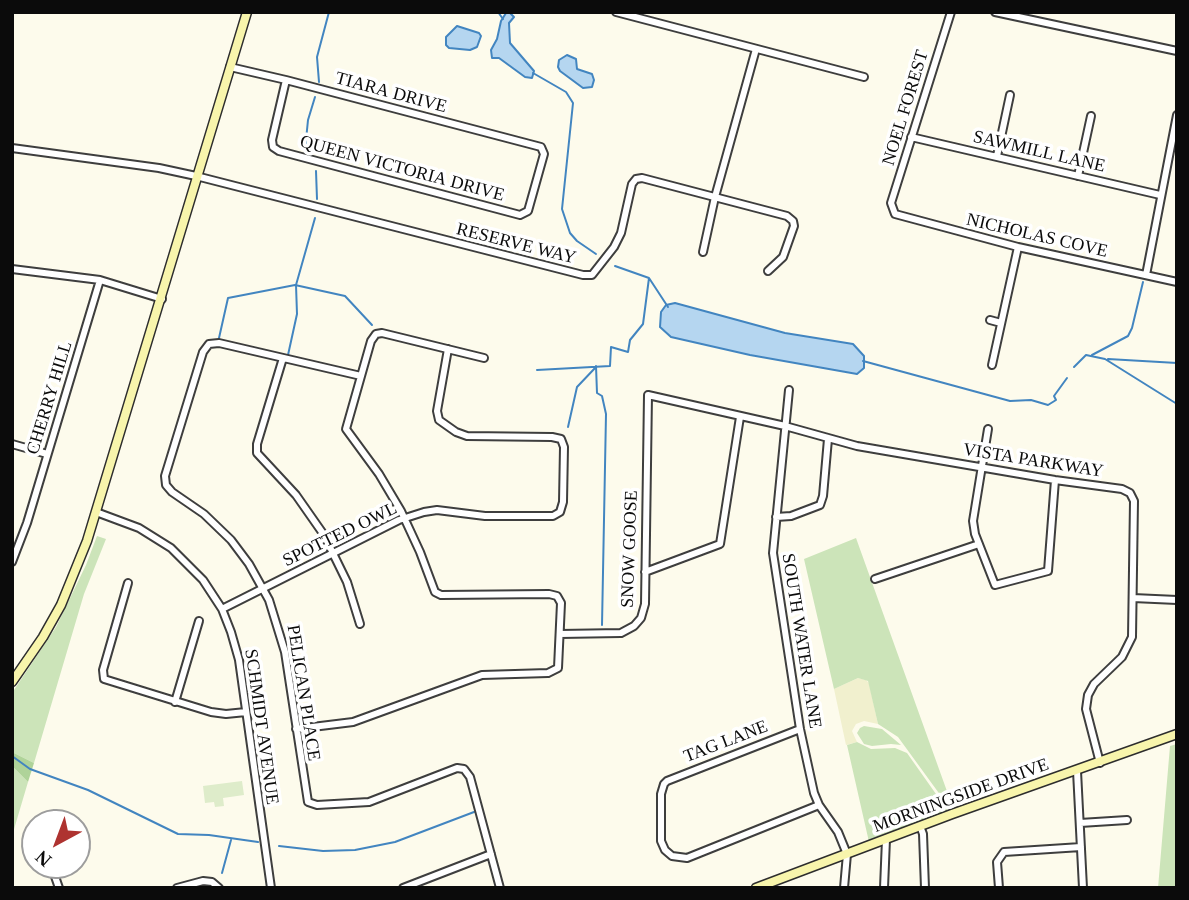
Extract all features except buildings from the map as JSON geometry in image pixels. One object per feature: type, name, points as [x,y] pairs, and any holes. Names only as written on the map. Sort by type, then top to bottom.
[{"type":"main road","points":[[12,682],[61,605],[84,550],[247,12]]},
{"type":"main road","name":"MORNINGSIDE DRIVE","points":[[756,888],[1177,734]]},
{"type":"street","points":[[616,12],[864,77]]},
{"type":"street","name":"NOEL FOREST","points":[[893,212],[891,204],[951,12]]},
{"type":"street","points":[[995,12],[1177,51]]},
{"type":"street","points":[[702,252],[756,49]]},
{"type":"street","name":"TIARA DRIVE","points":[[230,67],[543,149]]},
{"type":"street","name":"QUEEN VICTORIA DRIVE","points":[[286,80],[272,140],[273,147],[279,151],[523,215],[530,208],[543,149]]},
{"type":"street","points":[[997,156],[1010,95]]},
{"type":"street","points":[[1146,275],[1177,115]]},
{"type":"street","points":[[1078,176],[1091,116]]},
{"type":"street","name":"SAWMILL LANE","points":[[911,137],[1160,195]]},
{"type":"street","points":[[12,148],[159,168],[197,176]]},
{"type":"street","name":"RESERVE WAY","points":[[197,176],[583,275],[592,275],[618,240],[632,184],[636,179],[642,178],[787,216],[794,226],[783,257],[768,271]]},
{"type":"street","name":"NICHOLAS COVE","points":[[893,212],[900,217],[1018,247],[1177,282]]},
{"type":"street","points":[[992,365],[1018,247]]},
{"type":"street","points":[[12,269],[100,280],[162,299]]},
{"type":"street","name":"CHERRY HILL","points":[[12,562],[100,280]]},
{"type":"street","points":[[990,320],[1001,323]]},
{"type":"street","points":[[296,729],[353,722],[482,675],[548,673],[557,670],[560,662],[561,604],[558,596],[444,595],[435,592],[404,518],[379,474],[346,431],[360,376],[372,338],[376,334],[382,333],[484,358]]},
{"type":"street","name":"PELICAN PLACE","points":[[283,358],[219,343],[209,344],[203,352],[165,482],[169,490],[199,510],[222,531],[242,554],[264,588],[281,633],[305,794],[309,803],[317,805],[369,802],[457,768],[464,769],[470,777],[491,854]]},
{"type":"street","name":"SPOTTED OWL","points":[[222,609],[404,518],[432,510],[480,516],[553,516],[560,512],[564,447],[561,439],[473,437],[460,434],[442,424],[436,414],[448,349]]},
{"type":"street","points":[[360,376],[283,358],[257,444],[257,453],[309,511],[334,553],[347,582],[360,624]]},
{"type":"street","name":"SOUTH WATER LANE","points":[[789,390],[773,553],[800,729],[812,788],[819,805],[838,832],[847,854]]},
{"type":"street","name":"VISTA PARKWAY","points":[[648,395],[785,426],[828,439],[1055,480],[1122,489],[1130,493],[1134,501],[1130,644],[1122,657],[1090,689],[1086,702],[1100,763]]},
{"type":"street","name":"SNOW GOOSE","points":[[560,634],[621,633],[634,626],[641,618],[645,604],[648,395]]},
{"type":"street","points":[[645,572],[720,544],[740,417]]},
{"type":"street","points":[[988,429],[973,521],[995,585],[1048,570],[1055,480]]},
{"type":"street","points":[[776,517],[791,516],[820,505],[828,439]]},
{"type":"street","points":[[12,444],[47,454]]},
{"type":"street","name":"SCHMIDT AVENUE","points":[[96,512],[139,528],[165,543],[196,572],[222,609],[237,651],[271,888]]},
{"type":"street","points":[[875,579],[979,544]]},
{"type":"street","points":[[128,583],[103,678],[107,682],[218,714],[246,712]]},
{"type":"street","points":[[1133,598],[1177,600]]},
{"type":"street","points":[[175,702],[199,621]]},
{"type":"street","name":"TAG LANE","points":[[800,729],[672,778],[664,784],[661,794],[661,837],[670,854],[677,858],[687,858],[819,805]]},
{"type":"street","points":[[1077,771],[1083,888]]},
{"type":"street","points":[[1080,823],[1127,820]]},
{"type":"street","points":[[920,826],[923,832],[925,888]]},
{"type":"street","points":[[884,888],[886,839]]},
{"type":"street","points":[[999,888],[1000,854],[1008,851],[1081,847]]},
{"type":"street","points":[[403,888],[491,854],[500,888]]},
{"type":"street","points":[[844,888],[847,854]]},
{"type":"street","points":[[177,888],[198,882],[217,886]]},
{"type":"green space","points":[[97,536],[106,539],[84,594],[34,763],[12,752],[12,693],[56,627]]},
{"type":"green space","points":[[856,538],[953,808],[949,807],[898,737],[878,724],[868,681],[858,678],[834,689],[804,559]]},
{"type":"green space","points":[[858,678],[869,683],[878,724],[864,721],[856,724],[852,731],[857,742],[846,745],[834,689]]},
{"type":"green space","points":[[864,726],[882,729],[901,745],[864,744],[857,733]]},
{"type":"green space","points":[[857,742],[871,749],[895,748],[907,753],[948,811],[869,842],[847,745]]},
{"type":"green space","points":[[1177,744],[1177,888],[1158,888],[1170,746]]},
{"type":"green space","points":[[12,752],[34,763],[28,782],[12,766]]},
{"type":"green space","points":[[12,766],[28,782],[12,836]]},
{"type":"green space","points":[[242,781],[244,795],[223,798],[224,806],[215,807],[214,802],[205,803],[203,786]]},
{"type":"water","points":[[509,12],[514,17],[509,23],[510,43],[534,71],[532,78],[525,77],[499,58],[492,58],[491,50],[501,21]]},
{"type":"water","points":[[457,26],[479,33],[481,36],[477,47],[470,50],[449,48],[446,45],[446,37]]},
{"type":"water","points":[[567,55],[576,59],[577,69],[592,74],[592,87],[583,88],[560,71],[559,60]]},
{"type":"water","points":[[675,303],[785,333],[853,344],[864,356],[864,368],[857,374],[750,355],[671,337],[660,327],[661,312],[666,305]]},
{"type":"waterway","points":[[319,82],[317,57],[329,12]]},
{"type":"waterway","points":[[498,12],[503,19]]},
{"type":"waterway","points":[[533,73],[566,92],[573,103],[562,209],[570,233],[596,254]]},
{"type":"waterway","points":[[305,150],[308,120],[315,97]]},
{"type":"waterway","points":[[316,171],[317,199]]},
{"type":"waterway","points":[[288,355],[297,314],[296,285],[315,218]]},
{"type":"waterway","points":[[537,370],[610,366],[611,347],[628,352],[630,340],[643,324],[649,278],[615,266]]},
{"type":"waterway","points":[[649,278],[668,307]]},
{"type":"waterway","points":[[1092,355],[1128,336],[1143,282]]},
{"type":"waterway","points":[[219,338],[228,298],[295,285],[345,296],[372,325]]},
{"type":"waterway","points":[[1074,367],[1086,355],[1105,359],[1177,404]]},
{"type":"waterway","points":[[1108,359],[1177,363]]},
{"type":"waterway","points":[[863,361],[1010,401],[1031,400],[1048,405],[1056,400],[1054,396],[1067,378]]},
{"type":"waterway","points":[[596,366],[597,393],[602,396],[606,414],[602,625]]},
{"type":"waterway","points":[[568,427],[577,387],[596,367]]},
{"type":"waterway","points":[[12,756],[30,769],[88,790],[178,834],[258,842]]},
{"type":"waterway","points":[[279,846],[323,851],[355,850],[395,842],[474,812]]},
{"type":"waterway","points":[[222,873],[231,840]]}]
